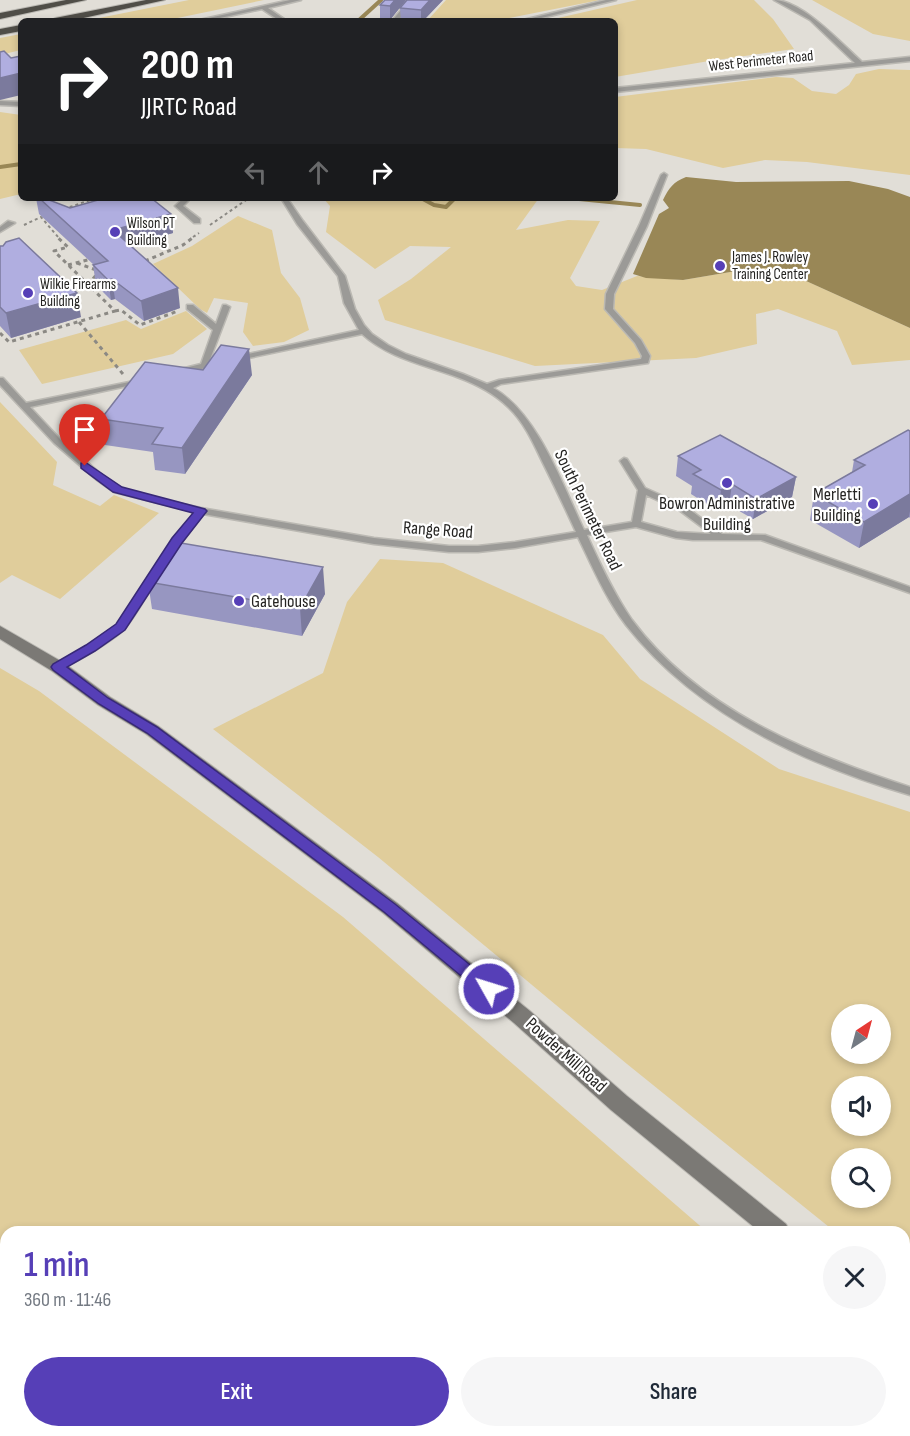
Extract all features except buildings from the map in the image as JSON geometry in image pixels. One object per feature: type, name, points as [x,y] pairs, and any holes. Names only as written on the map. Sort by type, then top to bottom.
[{"type":"highway","points":[[0,16],[81,0]]},
{"type":"highway","points":[[70,18],[160,0]]},
{"type":"highway","points":[[0,32],[18,29]]},
{"type":"main road","name":"Powder Mill Road","points":[[0,631],[58,667],[104,701],[152,730],[390,908],[522,1017],[619,1103],[771,1226]]},
{"type":"lane","points":[[212,18],[298,0]]},
{"type":"lane","points":[[397,18],[412,0]]},
{"type":"lane","points":[[535,18],[613,0]]},
{"type":"lane","points":[[777,0],[812,19],[860,64]]},
{"type":"lane","points":[[263,7],[280,18]]},
{"type":"lane","name":"West Perimeter Road","points":[[618,90],[910,59]]},
{"type":"lane","points":[[0,103],[18,104]]},
{"type":"lane","points":[[486,388],[498,382],[645,361],[646,356],[638,342],[609,309],[610,294],[643,226],[664,175]]},
{"type":"lane","points":[[185,201],[179,206],[197,221]]},
{"type":"lane","name":"South Perimeter Road","points":[[286,201],[342,277],[350,307],[364,331],[395,352],[486,388],[505,399],[527,423],[582,532],[604,583],[642,638],[665,664],[722,708],[793,748],[851,772],[910,791]]},
{"type":"lane","points":[[0,230],[11,223]]},
{"type":"lane","points":[[190,307],[218,330]]},
{"type":"lane","points":[[204,366],[226,307]]},
{"type":"lane","points":[[173,373],[364,331]]},
{"type":"lane","points":[[25,406],[152,378]]},
{"type":"lane","name":"Range Road","points":[[0,380],[57,441],[117,490],[201,511],[374,541],[449,549],[478,549],[636,524],[676,535],[762,537],[910,590]]},
{"type":"lane","points":[[624,461],[642,490],[682,508],[719,536]]},
{"type":"lane","points":[[636,524],[642,490]]},
{"type":"lane","points":[[58,667],[121,627],[177,541],[201,511]]},
{"type":"path","points":[[63,209],[87,201]]},
{"type":"path","points":[[0,230],[11,231],[41,217],[51,231],[68,247],[54,251],[115,311]]},
{"type":"path","points":[[68,265],[95,258]]},
{"type":"path","points":[[76,263],[99,271],[88,285]]},
{"type":"path","points":[[0,333],[9,342],[121,310],[140,325],[190,307]]},
{"type":"path","points":[[79,322],[130,383]]},
{"type":"shaded area","points":[[189,0],[264,0],[177,18],[99,18]]},
{"type":"shaded area","points":[[446,0],[600,0],[509,18],[430,18]]},
{"type":"shaded area","points":[[637,0],[754,0],[773,19],[794,49],[618,76],[618,18],[558,18]]},
{"type":"shaded area","points":[[812,0],[910,0],[910,41],[873,34]]},
{"type":"shaded area","points":[[18,35],[18,51],[0,55],[0,38]]},
{"type":"shaded area","points":[[879,69],[910,70],[910,175],[807,162],[765,160],[723,168],[646,149],[618,148],[618,97],[776,77],[793,78],[812,91],[836,94],[849,85],[856,74]]},
{"type":"shaded area","points":[[0,112],[18,115],[18,195],[0,199]]},
{"type":"shaded area","points":[[686,177],[736,182],[849,181],[888,189],[910,197],[910,328],[784,271],[768,268],[748,269],[683,280],[646,278],[633,274],[659,214],[669,208],[663,200],[665,196],[675,183]]},
{"type":"shaded area","points":[[326,201],[537,201],[516,230],[568,220],[600,221],[570,278],[576,286],[602,290],[637,276],[683,280],[748,269],[768,268],[784,271],[910,328],[910,360],[852,365],[837,331],[778,309],[756,314],[757,344],[696,358],[535,366],[385,320],[378,300],[411,279],[451,247],[410,246],[375,269],[326,232],[330,206]]},
{"type":"shaded area","points":[[238,216],[272,230],[281,273],[300,298],[309,330],[284,342],[253,346],[243,332],[248,303],[214,298],[207,313],[153,264],[192,246]]},
{"type":"shaded area","points":[[186,311],[207,329],[173,354],[42,384],[19,350],[126,320],[141,329]]},
{"type":"shaded area","points":[[0,402],[57,462],[53,485],[100,506],[114,495],[159,513],[60,599],[12,575],[0,583]]},
{"type":"shaded area","points":[[380,559],[443,563],[603,635],[640,679],[779,769],[910,812],[910,1226],[828,1226],[627,1064],[378,857],[213,729],[323,673],[347,602]]},
{"type":"shaded area","points":[[0,668],[39,691],[343,917],[700,1226],[0,1226]]},
{"type":"waterway","points":[[361,18],[381,0]]},
{"type":"waterway","points":[[0,167],[18,164]]},
{"type":"waterway","points":[[427,201],[446,207],[452,201]]},
{"type":"waterway","points":[[599,201],[640,205]]},
{"type":"place","name":"Wilson PT Building","points":[[115,232]]},
{"type":"place","name":"James J. Rowley Training Center","points":[[720,266]]},
{"type":"place","name":"Wilkie Firearms Building","points":[[28,293]]},
{"type":"place","name":"Bowron Administrative Building","points":[[727,483]]},
{"type":"place","name":"Merletti Building","points":[[873,504]]},
{"type":"place","name":"Gatehouse","points":[[239,601]]},
{"type":"route","points":[[85,466],[117,490],[201,511],[177,541],[121,627],[58,667],[104,701],[152,730],[390,908],[489,989]]}]
